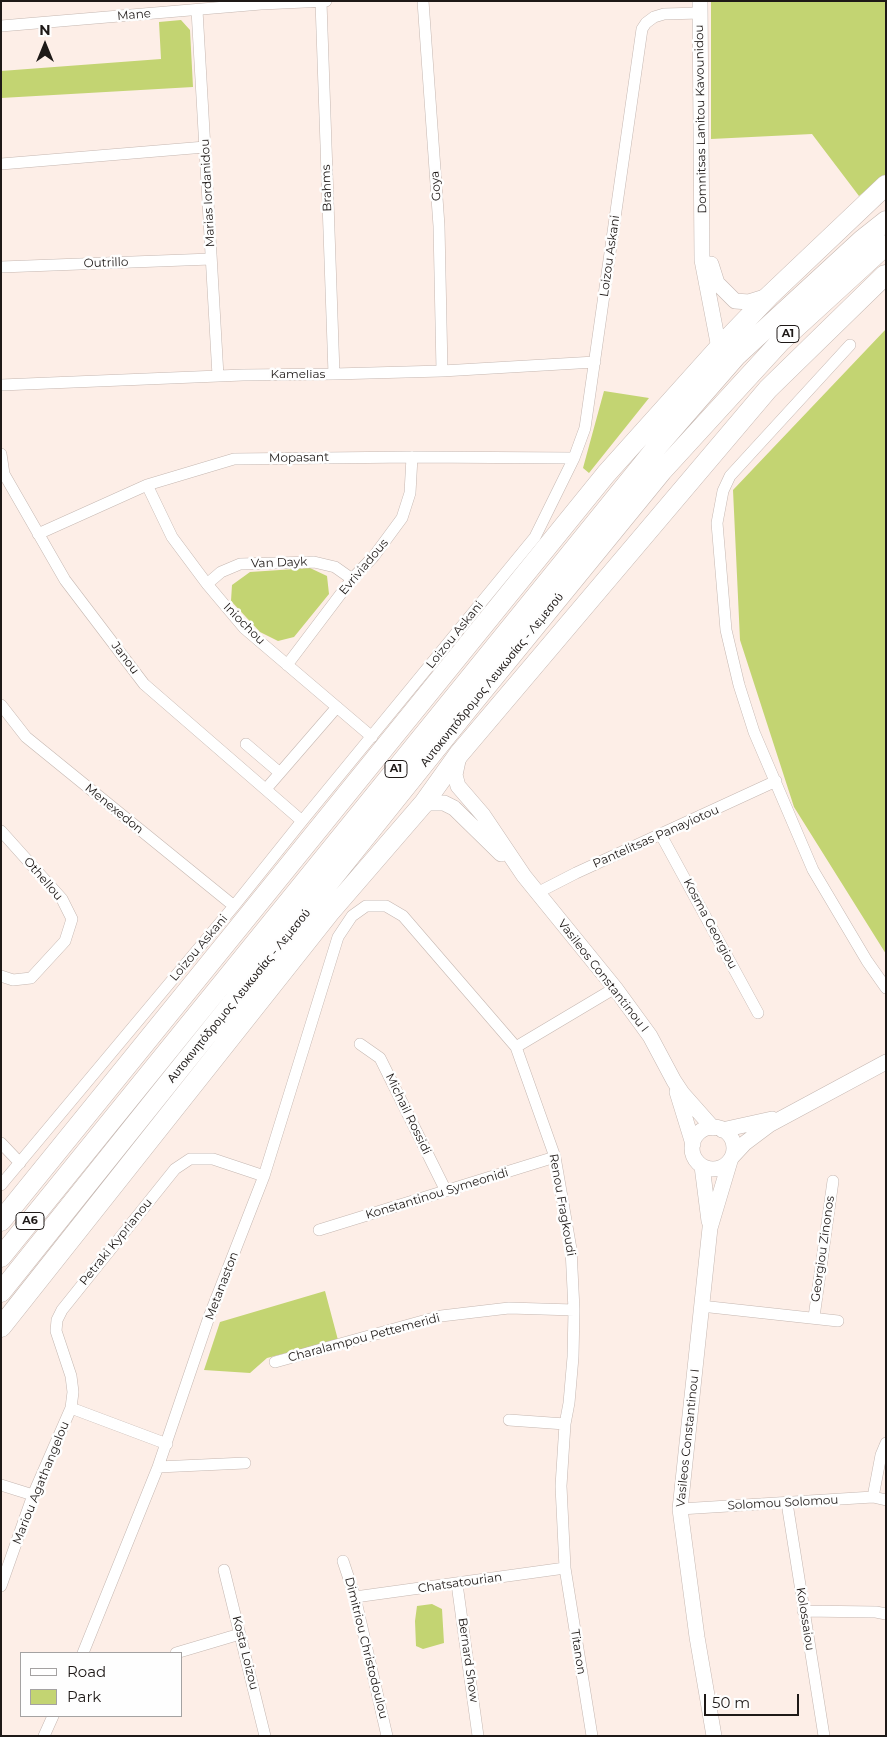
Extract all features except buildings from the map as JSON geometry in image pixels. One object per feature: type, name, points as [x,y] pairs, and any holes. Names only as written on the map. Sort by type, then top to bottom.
[{"type":"highway","points":[[728,352],[769,296],[886,186]]},
{"type":"highway","points":[[1,1221],[606,474],[763,318],[886,186]]},
{"type":"highway","name":"Αυτοκινητόδρομος Λευκωσίας - Λεμεσού","points":[[59,1185],[650,456],[728,352],[886,221]]},
{"type":"highway","name":"Αυτοκινητόδρομος Λευκωσίας - Λεμεσού","points":[[50,1233],[467,710],[655,479],[781,341],[886,245]]},
{"type":"highway","points":[[699,431],[820,326],[886,275]]},
{"type":"highway","points":[[1,1327],[329,913],[424,803],[459,754],[768,389],[886,275]]},
{"type":"highway","points":[[1,1244],[59,1185]]},
{"type":"highway","name":"A6","points":[[1,1257],[59,1185]]},
{"type":"highway","points":[[1,1312],[24,1279],[50,1233]]},
{"type":"highway","name":"A6","points":[[1,1292],[50,1233]]},
{"type":"main road","name":"Domnitsas Lanitou Kavounidou","points":[[700,7],[702,260],[728,352]]},
{"type":"main road","name":"Domnitsas Lanitou Kavounidou","points":[[703,236],[717,283],[729,296],[735,301],[749,302],[769,296]]},
{"type":"main road","name":"Vasileos Constantinou I","points":[[459,754],[455,775],[458,786],[483,815],[536,893],[616,988],[650,1036],[674,1081],[694,1108],[718,1129]]},
{"type":"main road","name":"Vasileos Constantinou I","points":[[424,803],[444,803],[454,808],[524,876]]},
{"type":"main road","points":[[785,1115],[700,1132],[692,1144],[695,1159],[702,1166],[714,1169],[720,1168],[745,1143],[785,1115],[886,1062]]},
{"type":"main road","name":"Vasileos Constantinou I","points":[[674,1081],[692,1144]]},
{"type":"main road","points":[[718,1129],[731,1139],[734,1151],[731,1158]]},
{"type":"main road","name":"Vasileos Constantinou I","points":[[714,1736],[697,1637],[680,1509],[710,1228],[731,1158]]},
{"type":"main road","name":"Vasileos Constantinou I","points":[[702,1166],[710,1228]]},
{"type":"street","name":"Mane","points":[[1,26],[198,10],[261,2],[326,1]]},
{"type":"street","name":"Goya","points":[[423,1],[439,226],[442,371]]},
{"type":"street","name":"Brahms","points":[[321,2],[334,374]]},
{"type":"street","name":"Loizou Askani","points":[[1,1185],[234,906],[536,537],[574,458],[585,428],[642,29],[646,22],[654,17],[700,7]]},
{"type":"street","name":"Marias Iordanidou","points":[[198,10],[218,376]]},
{"type":"street","points":[[1,164],[205,147]]},
{"type":"street","name":"Outrillo","points":[[1,267],[211,259]]},
{"type":"street","points":[[850,345],[730,476],[723,491],[717,523],[726,630],[739,685],[754,732],[813,870],[867,961],[886,988]]},
{"type":"street","name":"Kamelias","points":[[1,385],[218,376],[442,371],[595,362]]},
{"type":"street","name":"Janou","points":[[1,454],[4,474],[65,580],[144,684],[302,821]]},
{"type":"street","name":"Evriviadous","points":[[286,664],[352,579],[374,556],[402,518],[410,493],[412,457]]},
{"type":"street","name":"Mopasant","points":[[38,534],[147,485],[234,459],[574,458]]},
{"type":"street","name":"Iniochou","points":[[147,485],[172,537],[206,584],[244,628],[372,737]]},
{"type":"street","name":"Van Dayk","points":[[206,584],[221,572],[240,564],[314,562],[334,567],[352,579]]},
{"type":"street","name":"Menexedon","points":[[1,705],[26,737],[234,906]]},
{"type":"street","points":[[266,789],[337,707]]},
{"type":"street","points":[[246,744],[280,773]]},
{"type":"street","name":"Pantelitsas Panayiotou","points":[[536,893],[776,781]]},
{"type":"street","name":"Othellou","points":[[1,832],[62,899],[72,919],[66,942],[30,978],[13,980],[1,976]]},
{"type":"street","name":"Kosma Georgiou","points":[[661,835],[758,1013]]},
{"type":"street","name":"Renou Fragkoudi","points":[[352,916],[366,906],[386,906],[403,916],[516,1047],[556,1157],[572,1249],[574,1310],[573,1358],[565,1424],[561,1486],[564,1568]]},
{"type":"street","name":"Metanaston","points":[[83,1652],[167,1444],[210,1317],[264,1176],[338,937],[352,916]]},
{"type":"street","points":[[516,1047],[616,988]]},
{"type":"street","name":"Michail Rossidi","points":[[360,1044],[380,1058],[446,1191]]},
{"type":"street","points":[[1,1143],[20,1164]]},
{"type":"street","name":"Konstantinou Symeonidi","points":[[319,1230],[556,1157]]},
{"type":"street","name":"Petraki Kyprianou","points":[[70,1408],[73,1392],[71,1376],[56,1331],[57,1320],[62,1310],[175,1169],[190,1160],[213,1159],[264,1176]]},
{"type":"street","name":"Georgiou Zinonos","points":[[814,1317],[833,1181]]},
{"type":"street","name":"Georgiou Zinonos","points":[[701,1306],[838,1321]]},
{"type":"street","name":"Charalampou Pettemeridi","points":[[275,1362],[441,1316],[509,1308],[574,1310]]},
{"type":"street","points":[[70,1408],[167,1444]]},
{"type":"street","name":"Mariou Agathangelou","points":[[1,1586],[34,1495],[70,1408]]},
{"type":"street","points":[[509,1420],[565,1424]]},
{"type":"street","points":[[874,1497],[881,1455],[886,1443]]},
{"type":"street","points":[[158,1467],[245,1463]]},
{"type":"street","points":[[1,1485],[34,1495]]},
{"type":"street","name":"Solomou Solomou","points":[[680,1509],[874,1497],[886,1500]]},
{"type":"street","name":"Kolossaiou","points":[[787,1502],[824,1736]]},
{"type":"street","name":"Dimitriou Christodoulou","points":[[343,1561],[355,1597],[387,1736]]},
{"type":"street","name":"Chatsatourian","points":[[355,1597],[564,1568]]},
{"type":"street","name":"Titanon","points":[[564,1568],[592,1736]]},
{"type":"street","name":"Kosta Loizou","points":[[224,1570],[265,1736]]},
{"type":"street","name":"Bernard Show","points":[[457,1584],[478,1736]]},
{"type":"street","points":[[803,1611],[876,1612],[886,1614]]},
{"type":"street","points":[[179,1652],[240,1634]]},
{"type":"street","points":[[44,1736],[53,1717]]},
{"type":"green space","points":[[711,1],[886,1],[886,175],[859,196],[812,134],[711,139]]},
{"type":"green space","points":[[181,20],[190,30],[193,87],[1,98],[1,71],[161,59],[159,22]]},
{"type":"green space","points":[[886,329],[886,954],[794,807],[740,640],[733,490]]},
{"type":"green space","points":[[604,391],[649,398],[589,473],[583,468]]},
{"type":"green space","points":[[310,568],[327,576],[329,594],[294,637],[278,641],[260,632],[231,601],[232,585],[250,572]]},
{"type":"green space","points":[[325,1291],[338,1340],[267,1358],[250,1373],[204,1370],[220,1322]]},
{"type":"green space","points":[[432,1604],[442,1609],[444,1643],[423,1649],[416,1646],[415,1621],[417,1606]]}]
